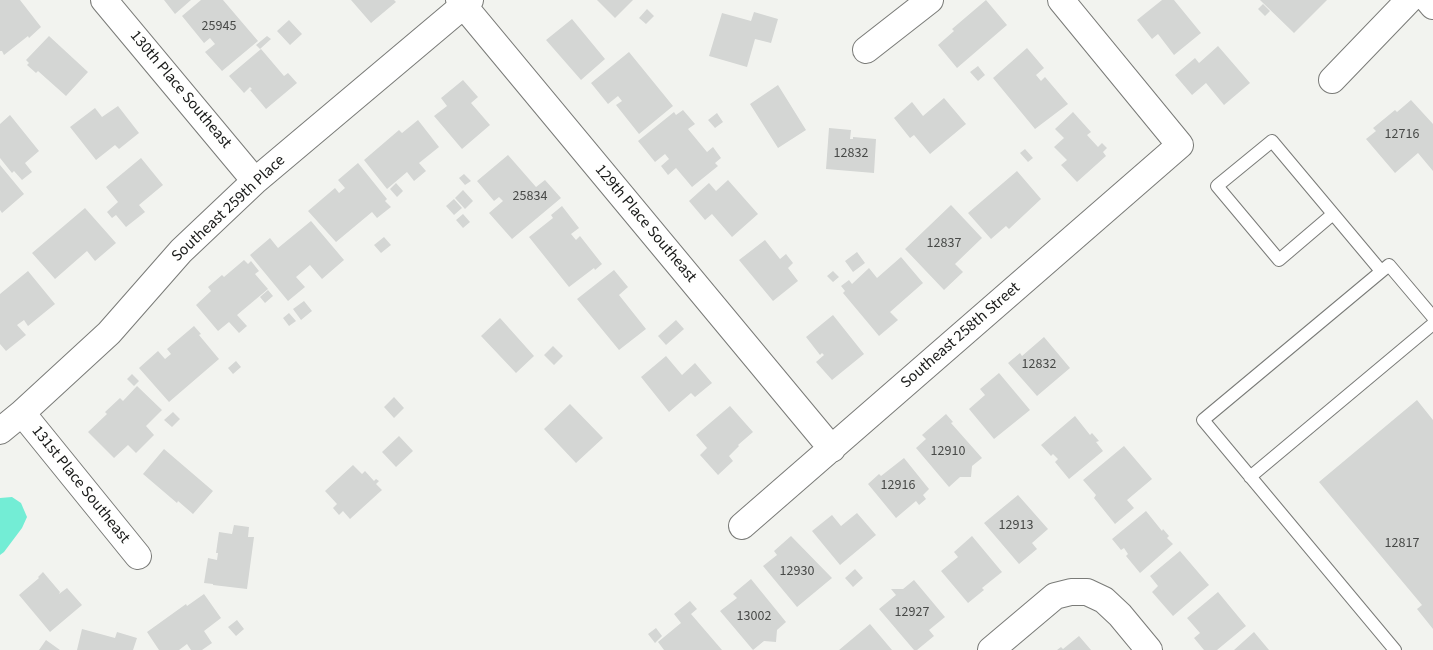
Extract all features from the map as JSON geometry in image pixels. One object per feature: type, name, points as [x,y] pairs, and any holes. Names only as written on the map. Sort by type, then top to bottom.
[{"type":"street","name":"130th Place Southeast","points":[[104,0],[255,180]]},
{"type":"street","points":[[866,50],[930,0]]},
{"type":"street","name":"Southeast 258th Street","points":[[742,526],[1180,145],[1061,0]]},
{"type":"street","points":[[1332,80],[1409,0]]},
{"type":"street","points":[[1428,0],[1433,6]]},
{"type":"street","name":"Southeast 259th Place","points":[[0,431],[109,333],[182,251],[255,180],[464,2]]},
{"type":"street","name":"129th Place Southeast","points":[[464,2],[832,449]]},
{"type":"street","name":"131st Place Southeast","points":[[22,413],[138,556]]},
{"type":"street","points":[[991,650],[1055,596],[1071,592],[1087,592],[1104,600],[1120,615],[1149,650]]},
{"type":"lane","points":[[1333,214],[1279,260],[1217,186],[1272,140],[1381,271]]},
{"type":"lane","points":[[1395,650],[1203,420],[1389,264],[1433,317]]},
{"type":"lane","points":[[1250,477],[1433,324]]},
{"type":"shaded area","points":[[12,497],[21,503],[27,517],[22,528],[0,555],[0,498]]},
{"type":"building","points":[[0,0],[20,0],[41,27],[29,38],[28,36],[4,55],[0,51]]},
{"type":"building","points":[[164,0],[191,0],[175,14]]},
{"type":"building","points":[[201,0],[223,0],[258,41],[222,71],[205,52],[215,44],[210,38],[204,43],[182,16]]},
{"type":"building","points":[[351,0],[394,0],[396,2],[371,23]]},
{"type":"building","points":[[597,0],[633,0],[615,18]]},
{"type":"building","points":[[986,0],[1007,25],[957,68],[938,45],[954,31],[952,29]]},
{"type":"building","points":[[1162,0],[1174,0],[1201,33],[1174,55],[1158,34],[1152,39],[1137,20]]},
{"type":"building","points":[[1260,0],[1327,0],[1294,33]]},
{"type":"building","points":[[1263,4],[1270,11],[1265,16],[1258,9]]},
{"type":"building","points":[[647,9],[654,16],[646,24],[639,18]]},
{"type":"building","points":[[754,12],[778,19],[771,43],[755,39],[747,67],[709,56],[722,13],[751,21]]},
{"type":"building","points":[[572,19],[605,59],[581,80],[546,40]]},
{"type":"building","points":[[289,20],[302,34],[290,45],[277,31]]},
{"type":"building","points":[[49,36],[88,72],[66,96],[38,71],[36,73],[27,65],[29,63],[26,60]]},
{"type":"building","points":[[267,36],[271,39],[260,49],[256,45]]},
{"type":"building","points":[[1218,46],[1250,83],[1224,105],[1206,83],[1192,95],[1175,75],[1195,58],[1199,63]]},
{"type":"building","points":[[1027,48],[1044,68],[1036,75],[1041,81],[1045,77],[1068,104],[1035,129],[993,78]]},
{"type":"building","points":[[261,49],[284,76],[288,73],[297,83],[266,109],[250,90],[252,89],[250,87],[244,93],[229,76]]},
{"type":"building","points":[[629,52],[673,106],[639,134],[616,105],[622,101],[618,96],[608,104],[591,83]]},
{"type":"building","points":[[978,66],[985,75],[978,81],[970,72]]},
{"type":"building","points":[[463,80],[478,97],[471,103],[490,125],[462,149],[434,116],[447,106],[441,98]]},
{"type":"building","points":[[778,85],[806,130],[778,148],[750,104]]},
{"type":"building","points":[[944,98],[966,124],[930,154],[914,135],[910,138],[894,118],[912,102],[923,116]]},
{"type":"building","points":[[1411,100],[1433,124],[1433,171],[1418,153],[1395,173],[1366,139],[1376,131],[1373,128]]},
{"type":"building","points":[[118,106],[139,133],[119,149],[115,145],[96,160],[70,127],[95,108],[102,117]]},
{"type":"building","points":[[683,110],[695,124],[688,129],[707,152],[713,147],[721,158],[715,163],[718,166],[692,187],[676,168],[668,175],[661,166],[669,159],[665,154],[655,162],[638,141],[674,112],[676,115]]},
{"type":"building","points":[[1073,112],[1091,132],[1087,135],[1098,147],[1102,143],[1107,148],[1103,152],[1106,156],[1077,182],[1061,165],[1067,160],[1054,147],[1064,138],[1055,129]]},
{"type":"building","points":[[717,113],[723,122],[715,128],[708,120]]},
{"type":"building","points":[[10,115],[39,151],[25,163],[32,172],[22,180],[14,171],[12,173],[0,158],[0,124]]},
{"type":"building","points":[[418,120],[439,147],[419,163],[426,171],[414,181],[407,172],[387,189],[364,160],[399,130],[402,133]]},
{"type":"building","points":[[829,128],[851,130],[850,139],[853,139],[853,137],[876,139],[874,173],[826,169]]},
{"type":"building","points":[[1025,149],[1033,158],[1028,162],[1020,153]]},
{"type":"building","points":[[508,155],[536,187],[545,180],[561,198],[512,239],[489,213],[503,201],[499,197],[494,201],[477,181]]},
{"type":"building","points":[[141,158],[163,185],[139,205],[145,212],[126,227],[116,215],[112,218],[107,212],[118,202],[106,187]]},
{"type":"building","points":[[358,163],[387,199],[385,201],[391,207],[377,218],[372,212],[336,242],[308,211],[335,188],[339,193],[345,188],[338,180]]},
{"type":"building","points":[[0,165],[24,194],[2,213],[0,210]]},
{"type":"building","points":[[1017,171],[1041,199],[1009,229],[1006,226],[991,239],[968,213]]},
{"type":"building","points":[[464,174],[471,181],[465,185],[459,178]]},
{"type":"building","points":[[728,180],[758,214],[732,237],[712,214],[705,220],[689,201],[709,183],[716,191]]},
{"type":"building","points":[[396,183],[403,191],[397,197],[390,189]]},
{"type":"building","points":[[463,190],[473,201],[465,209],[455,198]]},
{"type":"building","points":[[454,199],[462,208],[454,215],[446,206]]},
{"type":"building","points":[[951,205],[982,238],[955,264],[963,272],[944,290],[905,249]]},
{"type":"building","points":[[562,206],[579,228],[571,234],[576,240],[580,236],[602,264],[569,287],[529,237],[553,218],[551,215]]},
{"type":"building","points":[[85,208],[116,243],[95,261],[87,251],[55,279],[32,253]]},
{"type":"building","points":[[463,214],[470,222],[463,228],[456,220]]},
{"type":"building","points":[[311,221],[344,260],[322,279],[310,265],[296,277],[305,287],[288,301],[250,255],[270,238],[278,248]]},
{"type":"building","points":[[384,237],[391,245],[381,253],[374,245]]},
{"type":"building","points":[[765,240],[780,259],[786,254],[793,263],[788,268],[798,281],[773,301],[739,260]]},
{"type":"building","points":[[857,252],[865,263],[853,272],[845,261]]},
{"type":"building","points":[[901,257],[923,283],[890,312],[898,320],[879,336],[843,293],[845,291],[841,286],[849,280],[852,284],[869,268],[877,278]]},
{"type":"building","points":[[244,260],[248,264],[251,261],[259,271],[255,274],[268,289],[237,315],[247,326],[239,333],[229,322],[218,331],[196,305],[211,291],[208,287],[222,275],[224,277]]},
{"type":"building","points":[[614,270],[628,287],[619,295],[646,329],[619,350],[577,299]]},
{"type":"building","points":[[28,271],[55,304],[28,326],[24,320],[17,325],[26,335],[6,351],[0,344],[0,294]]},
{"type":"building","points":[[833,271],[839,277],[833,282],[827,276]]},
{"type":"building","points":[[268,290],[273,296],[265,303],[260,297]]},
{"type":"building","points":[[304,301],[312,311],[301,320],[293,309]]},
{"type":"building","points":[[289,313],[296,321],[289,326],[283,318]]},
{"type":"building","points":[[833,315],[864,354],[832,380],[816,362],[824,355],[822,353],[820,355],[806,337]]},
{"type":"building","points":[[500,318],[534,356],[516,373],[481,336]]},
{"type":"building","points":[[676,320],[684,329],[666,345],[658,336]]},
{"type":"building","points":[[194,326],[219,359],[169,402],[139,368],[158,351],[165,359],[171,354],[167,349]]},
{"type":"building","points":[[1044,337],[1070,368],[1037,396],[1008,363],[1020,353],[1022,356]]},
{"type":"building","points":[[553,346],[563,356],[554,365],[544,355]]},
{"type":"building","points":[[666,356],[682,375],[695,363],[712,383],[695,397],[691,393],[669,412],[641,377]]},
{"type":"building","points":[[236,361],[241,367],[233,374],[228,368]]},
{"type":"building","points":[[999,373],[1030,410],[994,439],[969,409],[985,395],[980,389]]},
{"type":"building","points":[[132,374],[139,381],[134,386],[127,379]]},
{"type":"building","points":[[137,386],[162,410],[146,426],[154,435],[136,453],[128,445],[114,458],[88,432],[107,414],[105,412],[120,398],[123,401]]},
{"type":"building","points":[[394,397],[404,408],[394,418],[384,407]]},
{"type":"building","points":[[1417,400],[1433,420],[1433,629],[1417,609],[1422,605],[1319,482]]},
{"type":"building","points":[[570,404],[603,438],[576,463],[544,429]]},
{"type":"building","points":[[730,406],[753,432],[729,456],[733,461],[718,475],[700,455],[707,448],[696,435]]},
{"type":"building","points":[[173,412],[180,419],[172,427],[164,420]]},
{"type":"building","points":[[946,414],[953,422],[951,423],[982,458],[972,466],[971,477],[960,477],[949,487],[916,448],[926,439],[922,435]]},
{"type":"building","points":[[1075,416],[1090,435],[1092,433],[1099,441],[1096,442],[1103,451],[1069,479],[1055,462],[1058,459],[1053,454],[1051,456],[1041,445]]},
{"type":"building","points":[[399,436],[413,451],[396,467],[382,452]]},
{"type":"building","points":[[1124,446],[1152,479],[1127,500],[1134,508],[1115,524],[1094,498],[1096,495],[1083,480]]},
{"type":"building","points":[[164,449],[213,491],[193,514],[143,474]]},
{"type":"building","points":[[904,458],[929,489],[923,495],[926,499],[919,505],[916,501],[896,518],[868,484],[879,474],[881,476]]},
{"type":"building","points":[[353,465],[362,474],[365,471],[374,481],[376,479],[379,481],[376,484],[382,490],[350,519],[343,511],[339,515],[333,508],[337,504],[325,491]]},
{"type":"building","points":[[1018,495],[1048,529],[1032,543],[1037,549],[1019,564],[984,523]]},
{"type":"building","points":[[1146,511],[1162,531],[1163,529],[1169,536],[1167,538],[1173,544],[1140,573],[1126,556],[1128,554],[1124,548],[1121,550],[1112,539]]},
{"type":"building","points":[[857,513],[876,535],[840,565],[812,531],[832,515],[841,526]]},
{"type":"building","points":[[234,525],[249,527],[248,537],[254,537],[247,589],[204,583],[208,558],[217,560],[219,532],[232,534]]},
{"type":"building","points":[[791,536],[832,578],[797,607],[763,566],[777,555],[774,551]]},
{"type":"building","points":[[972,536],[1002,572],[982,588],[984,590],[968,603],[941,571],[958,557],[954,552]]},
{"type":"building","points":[[1180,551],[1209,585],[1173,616],[1152,592],[1158,586],[1150,576]]},
{"type":"building","points":[[855,569],[863,578],[853,587],[845,578]]},
{"type":"building","points":[[43,572],[60,592],[59,594],[67,588],[82,605],[50,632],[19,595],[39,578]]},
{"type":"building","points":[[751,579],[786,622],[777,630],[776,642],[764,641],[753,650],[720,611],[737,598],[733,594]]},
{"type":"building","points":[[914,580],[945,617],[929,630],[934,636],[917,650],[914,650],[879,609],[896,595],[891,589],[903,589]]},
{"type":"building","points":[[1218,592],[1246,626],[1217,650],[1204,650],[1194,638],[1200,633],[1187,618]]},
{"type":"building","points":[[204,594],[221,618],[204,631],[212,643],[202,650],[191,650],[187,644],[179,650],[159,650],[147,632],[186,604],[187,606]]},
{"type":"building","points":[[690,601],[697,609],[691,614],[722,650],[664,650],[658,642],[681,623],[674,614]]},
{"type":"building","points":[[237,620],[244,629],[236,636],[228,627]]},
{"type":"building","points":[[870,624],[892,650],[839,650]]},
{"type":"building","points":[[656,628],[662,636],[655,643],[648,634]]},
{"type":"building","points":[[82,629],[115,638],[117,632],[137,638],[133,650],[77,650]]},
{"type":"building","points":[[1254,632],[1269,650],[1234,650]]},
{"type":"building","points":[[1079,636],[1091,650],[1057,650],[1061,647],[1063,649]]},
{"type":"building","points":[[46,640],[60,650],[39,650]]}]
